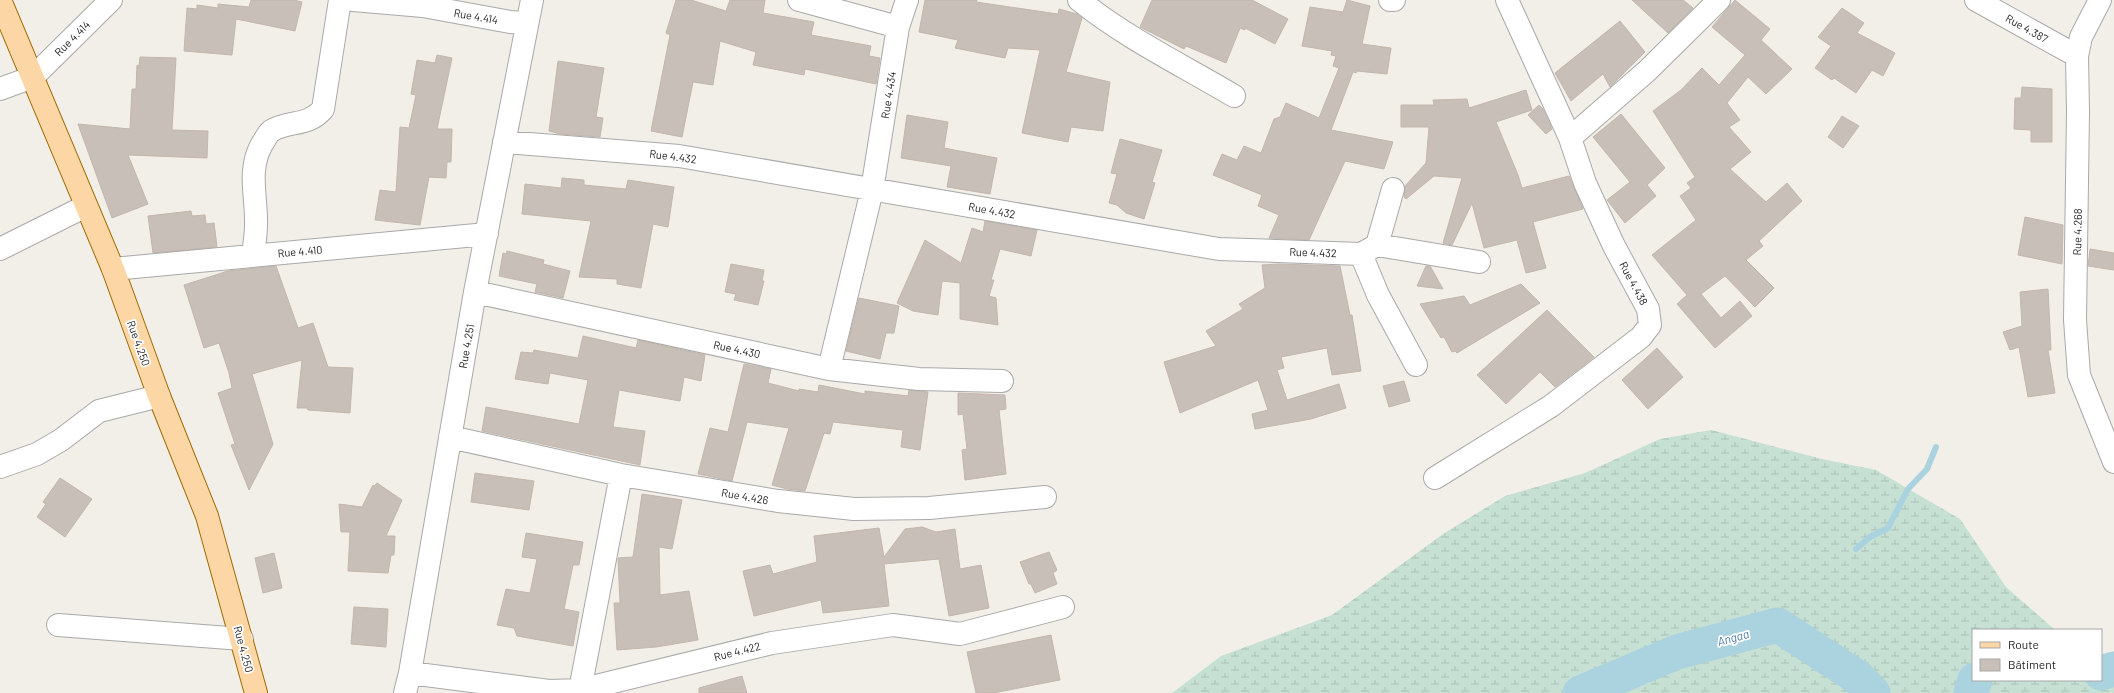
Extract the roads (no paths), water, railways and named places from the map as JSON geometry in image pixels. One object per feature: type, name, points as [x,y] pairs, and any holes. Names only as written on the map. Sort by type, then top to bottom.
[{"type":"main road","name":"Rue 4.250","points":[[2,9],[33,77],[113,269],[159,396],[207,516],[256,693]]},
{"type":"street","name":"Rue 4.414","points":[[33,77],[111,0]]},
{"type":"street","points":[[253,256],[256,224],[253,171],[259,149],[269,133],[276,128],[306,122],[319,114],[323,108],[340,0]]},
{"type":"street","name":"Rue 4.414","points":[[353,0],[424,6],[495,20],[526,23]]},
{"type":"street","name":"Rue 4.251","points":[[408,683],[475,292],[526,23],[532,0]]},
{"type":"street","points":[[799,0],[898,27]]},
{"type":"street","name":"Rue 4.434","points":[[829,369],[872,190],[898,27],[907,0]]},
{"type":"street","points":[[1079,0],[1092,11],[1234,96]]},
{"type":"street","name":"Rue 4.438","points":[[1434,478],[1551,406],[1641,337],[1650,325],[1648,309],[1614,246],[1585,183],[1570,138],[1506,0]]},
{"type":"street","points":[[1570,138],[1647,71],[1719,0]]},
{"type":"street","name":"Rue 4.387","points":[[1976,0],[2077,56]]},
{"type":"street","name":"Rue 4.268","points":[[2100,0],[2081,37],[2077,56],[2078,112],[2075,320],[2079,375],[2114,462]]},
{"type":"street","points":[[0,89],[33,77]]},
{"type":"street","name":"Rue 4.432","points":[[504,142],[679,156],[1219,249],[1369,249],[1479,262]]},
{"type":"street","points":[[1394,189],[1369,249],[1378,296],[1416,365]]},
{"type":"street","points":[[0,249],[86,206]]},
{"type":"street","name":"Rue 4.410","points":[[113,269],[487,234]]},
{"type":"street","name":"Rue 4.430","points":[[475,292],[829,369],[919,379],[1002,381]]},
{"type":"street","points":[[0,467],[37,454],[61,440],[99,411],[159,396]]},
{"type":"street","name":"Rue 4.426","points":[[450,436],[621,475],[778,501],[854,509],[929,508],[1045,497]]},
{"type":"street","points":[[580,690],[621,475]]},
{"type":"street","name":"Rue 4.422","points":[[408,683],[549,691],[580,690],[772,643],[893,625],[960,634],[1063,607]]},
{"type":"street","points":[[58,625],[242,639]]},
{"type":"waterway","points":[[1856,549],[1870,537],[1888,528],[1908,489],[1927,469],[1936,447]]},
{"type":"waterway","name":"Angaa","points":[[1580,693],[1677,652],[1778,625],[1857,677],[1873,693]]},
{"type":"waterway","name":"Angaa","points":[[2102,673],[2114,669]]},
{"type":"waterway","name":"Angaa","points":[[1971,693],[1975,681]]}]
